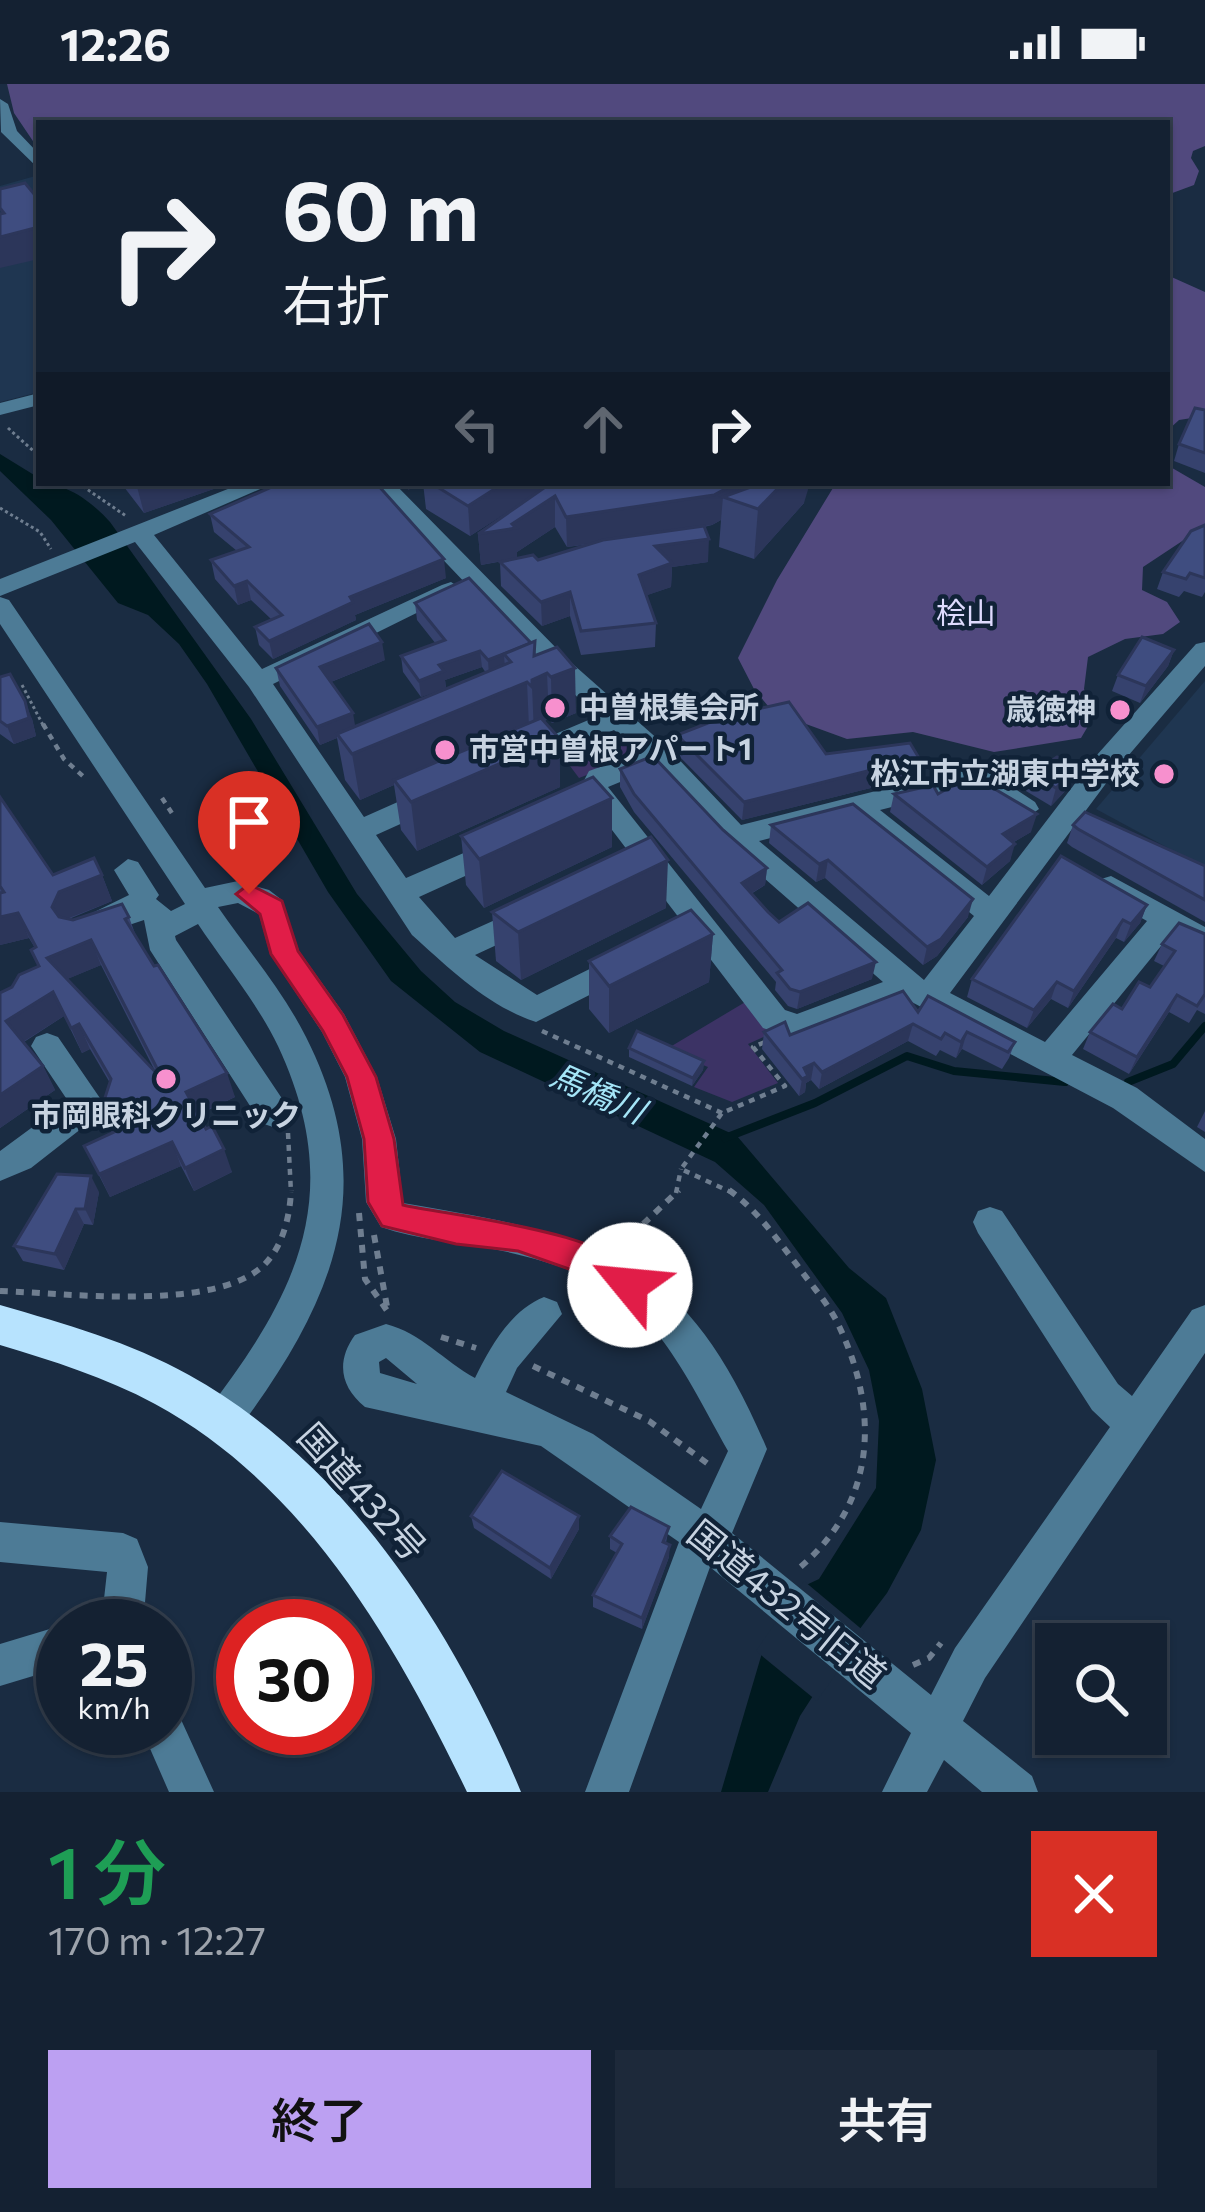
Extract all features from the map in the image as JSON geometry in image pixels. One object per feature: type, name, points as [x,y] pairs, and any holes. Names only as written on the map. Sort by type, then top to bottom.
[{"type":"highway","name":"国道432号","points":[[0,1325],[105,1355],[182,1394],[284,1468],[394,1600],[446,1686],[495,1792]]},
{"type":"street","points":[[0,104],[4,133],[36,161]]},
{"type":"street","points":[[0,413],[36,400]]},
{"type":"street","points":[[0,587],[255,486]]},
{"type":"street","points":[[384,486],[470,562],[546,668],[617,718],[735,837],[919,991],[1125,1098],[1205,1158]]},
{"type":"street","points":[[404,507],[433,491]]},
{"type":"street","points":[[139,534],[325,759],[360,830],[423,927],[451,953],[536,1010],[639,956]]},
{"type":"street","points":[[258,681],[470,562],[511,573]]},
{"type":"street","points":[[0,604],[292,1041],[314,1096],[329,1170],[318,1270],[276,1354],[222,1421]]},
{"type":"street","points":[[658,756],[599,778],[593,806],[690,930],[774,1019],[798,1027],[919,991],[1062,853],[1133,729],[1205,650]]},
{"type":"street","points":[[360,830],[617,718]]},
{"type":"street","points":[[735,837],[979,779],[1062,853],[1205,941]]},
{"type":"street","points":[[856,806],[993,915]]},
{"type":"street","points":[[401,893],[522,838]]},
{"type":"street","points":[[128,870],[144,895],[136,908]]},
{"type":"street","points":[[279,1115],[161,942],[160,930],[166,926],[201,904],[238,892],[272,908],[285,954],[333,1023],[361,1077],[379,1139],[383,1202],[393,1216],[518,1237],[600,1265],[659,1305],[748,1449],[713,1527],[690,1562],[608,1792]]},
{"type":"street","points":[[82,930],[136,908],[152,909],[166,926]]},
{"type":"street","points":[[451,953],[551,908]]},
{"type":"street","points":[[1051,1058],[1166,919]]},
{"type":"street","points":[[0,1166],[19,1158],[88,1104],[47,1046]]},
{"type":"street","points":[[990,1222],[1105,1397],[1135,1424]]},
{"type":"street","points":[[484,1400],[504,1356],[544,1314]]},
{"type":"street","points":[[904,1792],[970,1663],[1205,1322]]},
{"type":"street","name":"国道432号旧道","points":[[548,1429],[378,1394],[364,1386],[358,1370],[361,1356],[371,1344],[386,1340],[400,1345],[447,1383],[548,1429],[713,1527],[788,1592],[846,1652],[1016,1792]]},
{"type":"street","points":[[0,1542],[123,1553],[128,1567],[125,1599]]},
{"type":"street","points":[[0,1665],[36,1654]]},
{"type":"street","points":[[175,1755],[192,1792]]},
{"type":"path","points":[[0,413],[36,453]]},
{"type":"path","points":[[83,486],[117,508],[139,534]]},
{"type":"path","points":[[0,508],[40,532],[64,563]]},
{"type":"path","points":[[536,1010],[538,1029],[722,1113]]},
{"type":"path","points":[[788,1592],[850,1510],[863,1476],[862,1386],[838,1324],[755,1210],[716,1177],[681,1168],[722,1113],[785,1086],[753,1047],[798,1027]]},
{"type":"path","points":[[0,1291],[159,1294],[243,1279],[264,1265],[292,1207],[293,1169],[279,1115]]},
{"type":"path","points":[[362,1272],[372,1296],[390,1313],[374,1234]]},
{"type":"path","points":[[424,1330],[559,1376],[649,1421],[716,1469],[713,1527]]},
{"type":"shaded area","points":[[36,176],[36,393],[0,402],[0,186]]},
{"type":"shaded area","name":"松江市立湖東中学校","points":[[1205,681],[1205,868],[1096,809]]},
{"type":"shaded area","points":[[602,732],[622,739],[634,757],[579,778],[558,750]]},
{"type":"shaded area","points":[[747,1001],[772,1033],[748,1044],[778,1083],[732,1102],[694,1087],[708,1067],[672,1053],[670,1047]]},
{"type":"green space","points":[[7,84],[1205,84],[1205,146],[1193,151],[1191,158],[1199,171],[1194,185],[1170,194],[1170,120],[36,120],[36,146],[14,113]]},
{"type":"green space","points":[[1170,276],[1205,292],[1205,416],[1179,420],[1170,428]]},
{"type":"green space","name":"桧山","points":[[1170,467],[1205,487],[1205,526],[1143,567],[1142,590],[1167,602],[1180,622],[1163,634],[1125,639],[1088,657],[1084,689],[1094,716],[1081,738],[994,752],[913,732],[847,739],[773,712],[738,658],[777,580],[834,486],[1170,486]]},
{"type":"water","name":"馬橋川","points":[[0,454],[36,476],[36,486],[59,486],[78,495],[110,522],[251,719],[357,894],[421,971],[455,1002],[504,1031],[737,1136],[849,1268],[886,1298],[922,1389],[936,1460],[921,1530],[887,1593],[831,1667],[802,1587],[819,1579],[876,1488],[879,1421],[869,1370],[842,1313],[764,1205],[715,1162],[480,1052],[391,981],[328,892],[179,644],[148,615],[118,603],[51,520],[0,471]]},
{"type":"water","points":[[762,1653],[829,1671],[800,1716],[768,1792],[721,1792]]},
{"type":"pier","points":[[804,1581],[865,1632],[817,1701],[756,1651]]},
{"type":"building","points":[[25,183],[36,196],[36,229],[0,237],[0,214],[4,213],[0,189]]},
{"type":"building","points":[[1195,408],[1205,410],[1205,453],[1179,444]]},
{"type":"building","points":[[274,486],[379,486],[444,559],[350,597],[353,602],[269,641],[255,627],[282,615],[247,581],[234,586],[211,560],[249,547],[210,514]]},
{"type":"building","points":[[436,486],[499,486],[468,506]]},
{"type":"building","points":[[547,486],[730,486],[714,495],[566,517],[555,496],[512,524],[516,528],[478,534]]},
{"type":"building","points":[[780,486],[758,509],[723,497],[751,487]]},
{"type":"building","points":[[1205,525],[1205,578],[1190,573],[1186,579],[1163,572],[1191,531]]},
{"type":"building","points":[[704,526],[709,539],[655,546],[672,563],[639,575],[656,623],[581,631],[570,592],[541,602],[500,562],[533,555],[538,560],[603,540]]},
{"type":"building","points":[[469,578],[531,643],[488,660],[480,651],[439,665],[444,671],[419,681],[401,656],[445,640],[415,603]]},
{"type":"building","points":[[369,624],[382,642],[320,667],[353,713],[317,727],[276,668]]},
{"type":"building","points":[[1142,637],[1174,650],[1146,686],[1118,675]]},
{"type":"building","points":[[535,641],[534,656],[557,647],[575,668],[551,677],[547,673],[532,680],[532,687],[527,682],[352,754],[337,734],[511,662],[504,654]]},
{"type":"building","points":[[10,674],[29,718],[7,726],[0,721],[0,677]]},
{"type":"building","points":[[789,702],[826,754],[910,743],[919,758],[744,802],[677,735],[726,716]]},
{"type":"building","points":[[541,718],[559,738],[411,802],[394,780]]},
{"type":"building","points":[[653,756],[723,830],[767,868],[742,883],[768,912],[779,922],[808,903],[876,962],[800,992],[790,989],[777,973],[782,970],[634,794],[620,769]]},
{"type":"building","points":[[1057,757],[1075,769],[1056,788],[1032,773]]},
{"type":"building","points":[[971,775],[1037,814],[1003,834],[1015,844],[987,867],[894,794],[933,785],[938,794]]},
{"type":"building","points":[[593,777],[612,798],[479,859],[461,836]]},
{"type":"building","points":[[0,797],[53,875],[94,858],[102,875],[59,892],[52,907],[59,917],[73,920],[122,904],[129,917],[125,919],[154,966],[158,965],[227,1073],[186,1092],[206,1129],[212,1126],[224,1149],[185,1168],[172,1142],[99,1174],[84,1146],[114,1132],[101,1110],[111,1079],[79,1024],[71,1028],[53,992],[6,1021],[43,1066],[0,1095],[0,993],[12,987],[19,975],[39,966],[31,950],[36,947],[18,913],[0,917],[0,893],[4,892],[0,886]],"holes":[[[91,940],[163,1080],[47,958]]]},
{"type":"building","points":[[853,804],[973,899],[941,939],[927,947],[828,860],[819,864],[771,825]]},
{"type":"building","points":[[1085,812],[1205,866],[1205,900],[1078,829],[1073,825]]},
{"type":"building","points":[[651,837],[668,860],[518,932],[492,912]]},
{"type":"building","points":[[1061,856],[1147,905],[1131,924],[1123,920],[1074,991],[1057,982],[1034,1010],[972,979]]},
{"type":"building","points":[[691,910],[713,934],[609,986],[589,961]]},
{"type":"building","points":[[1179,923],[1205,934],[1205,994],[1197,1006],[1177,995],[1137,1057],[1090,1032],[1113,1004],[1122,1009],[1139,982],[1150,987],[1175,951],[1162,944]]},
{"type":"building","points":[[903,991],[918,1012],[928,996],[1015,1042],[1008,1052],[967,1032],[961,1042],[945,1033],[941,1039],[913,1024],[822,1072],[814,1063],[804,1068],[808,1076],[802,1079],[764,1032],[785,1022],[790,1035]]},
{"type":"building","points":[[637,1031],[704,1061],[693,1078],[629,1048]]},
{"type":"building","points":[[57,1174],[91,1176],[85,1209],[76,1209],[55,1254],[14,1246]]},
{"type":"building","points":[[502,1471],[579,1516],[550,1568],[471,1516]]},
{"type":"building","points":[[631,1507],[669,1527],[663,1542],[670,1545],[642,1618],[593,1595],[622,1544],[610,1536]]},
{"type":"waterway","points":[[1128,1082],[1173,1064],[1205,1026]]},
{"type":"waterway","points":[[725,1138],[815,1103],[907,1056],[954,1071],[1065,1082]]},
{"type":"place","name":"中曽根集会所","points":[[555,708]]},
{"type":"place","name":"歳徳神","points":[[1120,710]]},
{"type":"place","name":"市営中曽根アパート1","points":[[445,750]]},
{"type":"place","name":"松江市立湖東中学校","points":[[1164,774]]},
{"type":"place","name":"市岡眼科クリニック","points":[[166,1079]]},
{"type":"route","points":[[249,894],[272,908],[285,954],[333,1023],[361,1077],[379,1139],[383,1202],[393,1216],[518,1237],[600,1265],[630,1285]]}]
